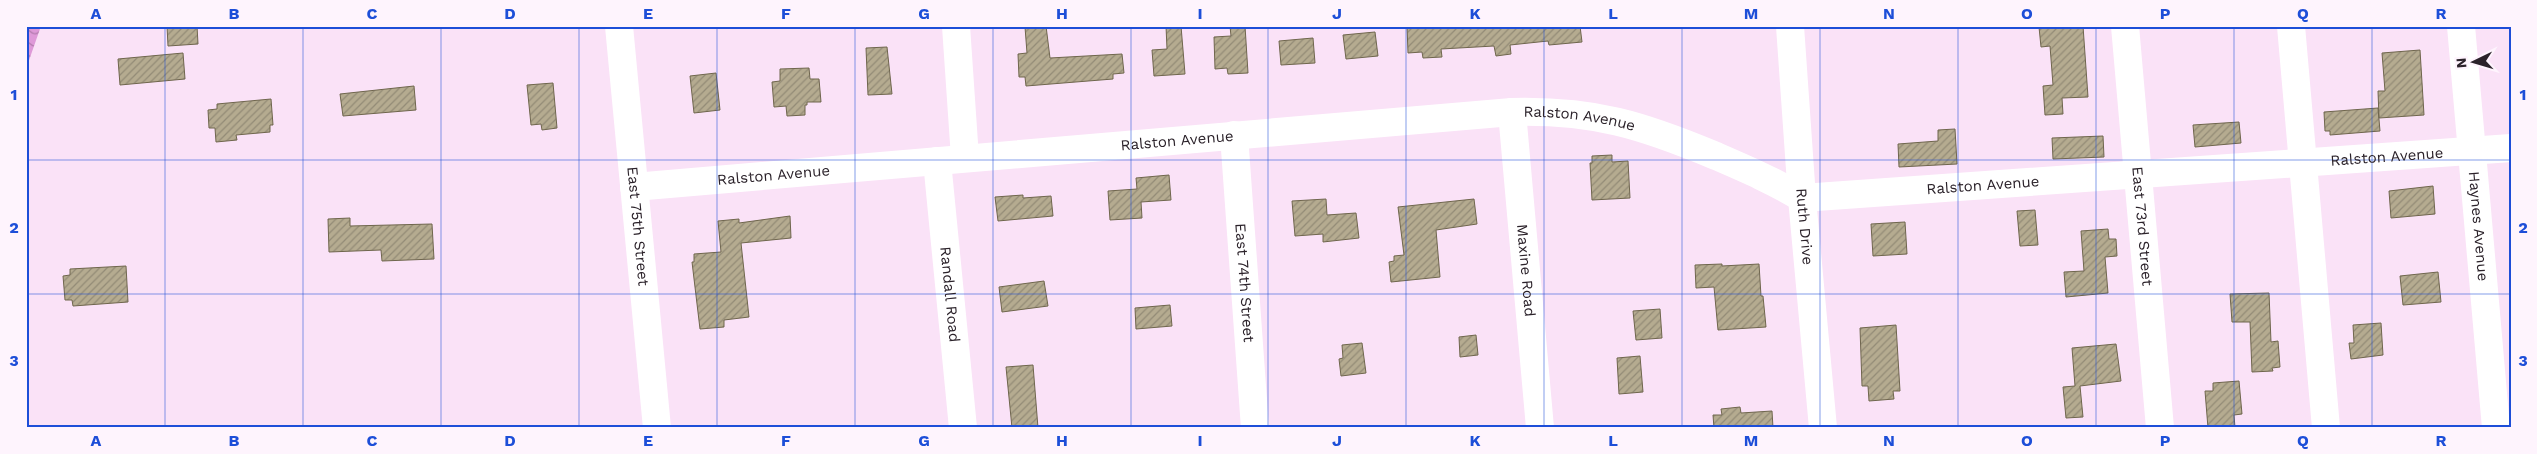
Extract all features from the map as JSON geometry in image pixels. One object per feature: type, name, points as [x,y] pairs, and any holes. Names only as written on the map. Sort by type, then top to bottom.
[{"type":"street","name":"East 75th Street","points":[[619,26],[657,428]]},
{"type":"street","points":[[956,26],[965,158]]},
{"type":"street","name":"Ruth Drive","points":[[1790,26],[1802,198],[1823,428]]},
{"type":"street","name":"East 73rd Street","points":[[2125,26],[2160,428]]},
{"type":"street","points":[[2291,26],[2326,428]]},
{"type":"street","name":"Haynes Avenue","points":[[2460,26],[2496,428]]},
{"type":"street","name":"Ralston Avenue","points":[[634,187],[1512,112],[1566,112],[1624,122],[1650,129],[1774,181],[1802,198],[2511,148]]},
{"type":"street","name":"Maxine Road","points":[[1512,112],[1540,428]]},
{"type":"street","name":"East 74th Street","points":[[1234,135],[1255,428]]},
{"type":"street","name":"Randall Road","points":[[937,161],[963,428]]},
{"type":"water","points":[[26,26],[41,26],[26,69]]},
{"type":"building","points":[[167,26],[197,26],[198,44],[168,46]]},
{"type":"building","points":[[1046,26],[1050,58],[1122,54],[1124,73],[1113,74],[1113,79],[1026,86],[1025,77],[1019,77],[1018,54],[1027,53],[1025,27]]},
{"type":"building","points":[[1166,26],[1181,26],[1185,74],[1154,76],[1152,50],[1167,49]]},
{"type":"building","points":[[1230,26],[1245,26],[1248,73],[1228,74],[1227,68],[1215,69],[1214,37],[1231,36]]},
{"type":"building","points":[[1407,26],[1580,26],[1582,42],[1549,45],[1548,41],[1510,45],[1511,54],[1496,56],[1494,46],[1441,49],[1442,57],[1423,58],[1422,52],[1408,53]]},
{"type":"building","points":[[2083,26],[2088,97],[2062,98],[2063,114],[2045,115],[2043,86],[2053,85],[2050,46],[2041,47],[2039,27]]},
{"type":"building","points":[[1375,32],[1378,56],[1346,59],[1343,35]]},
{"type":"building","points":[[1313,38],[1315,63],[1281,65],[1279,41]]},
{"type":"building","points":[[887,47],[892,94],[868,95],[866,48]]},
{"type":"building","points":[[2420,50],[2424,115],[2379,118],[2378,91],[2385,91],[2382,53]]},
{"type":"building","points":[[183,53],[185,79],[120,85],[118,59]]},
{"type":"building","points":[[809,68],[810,79],[819,79],[821,102],[807,102],[807,105],[805,105],[805,115],[787,116],[786,106],[774,107],[772,82],[780,81],[780,69]]},
{"type":"building","points":[[716,73],[720,110],[694,113],[690,76]]},
{"type":"building","points":[[553,83],[557,128],[542,130],[541,124],[531,125],[527,85]]},
{"type":"building","points":[[414,86],[416,110],[343,116],[340,94]]},
{"type":"building","points":[[271,99],[273,125],[270,125],[270,132],[236,135],[237,140],[216,142],[215,128],[209,128],[208,110],[217,109],[217,104]]},
{"type":"building","points":[[2378,108],[2380,131],[2330,135],[2330,131],[2325,131],[2324,112]]},
{"type":"building","points":[[2239,122],[2241,143],[2195,147],[2193,125]]},
{"type":"building","points":[[1955,129],[1957,164],[1899,167],[1898,144],[1938,141],[1938,130]]},
{"type":"building","points":[[2103,136],[2104,157],[2053,159],[2052,138]]},
{"type":"building","points":[[1612,155],[1612,162],[1628,161],[1630,198],[1592,200],[1590,163],[1592,163],[1592,156]]},
{"type":"building","points":[[1169,175],[1171,200],[1141,202],[1142,218],[1110,220],[1108,191],[1137,189],[1136,178]]},
{"type":"building","points":[[2433,186],[2435,214],[2391,218],[2389,191]]},
{"type":"building","points":[[1023,195],[1023,198],[1051,196],[1053,216],[998,221],[995,197]]},
{"type":"building","points":[[1326,199],[1327,215],[1356,213],[1359,238],[1323,242],[1323,234],[1295,236],[1292,201]]},
{"type":"building","points":[[1474,199],[1477,224],[1436,230],[1440,277],[1391,282],[1389,262],[1394,261],[1394,256],[1404,255],[1398,207]]},
{"type":"building","points":[[2035,210],[2038,245],[2020,246],[2017,211]]},
{"type":"building","points":[[790,216],[791,238],[741,243],[749,317],[724,320],[724,327],[700,329],[692,262],[694,262],[694,254],[721,252],[718,221],[739,219],[739,223]]},
{"type":"building","points":[[350,218],[350,226],[432,224],[434,259],[382,261],[381,250],[329,252],[328,219]]},
{"type":"building","points":[[1905,222],[1907,254],[1873,256],[1871,224]]},
{"type":"building","points":[[2108,229],[2109,239],[2116,239],[2117,256],[2105,257],[2108,293],[2066,297],[2064,272],[2084,271],[2081,231]]},
{"type":"building","points":[[1722,264],[1722,266],[1759,264],[1761,296],[1763,296],[1766,327],[1718,330],[1714,287],[1696,288],[1695,265]]},
{"type":"building","points":[[126,266],[128,302],[73,306],[72,300],[65,300],[63,276],[70,275],[70,269]]},
{"type":"building","points":[[2438,272],[2441,302],[2403,305],[2400,276]]},
{"type":"building","points":[[1044,281],[1048,306],[1002,312],[999,287]]},
{"type":"building","points":[[2269,293],[2271,342],[2278,341],[2280,367],[2272,368],[2273,371],[2252,372],[2250,322],[2232,322],[2230,294]]},
{"type":"building","points":[[1170,305],[1172,326],[1136,329],[1135,308]]},
{"type":"building","points":[[1660,309],[1662,338],[1636,340],[1633,311]]},
{"type":"building","points":[[2381,323],[2383,355],[2351,359],[2349,343],[2354,343],[2353,325]]},
{"type":"building","points":[[1896,325],[1900,391],[1893,391],[1894,399],[1869,401],[1868,386],[1862,386],[1860,328]]},
{"type":"building","points":[[1476,335],[1478,355],[1460,357],[1459,337]]},
{"type":"building","points":[[1362,343],[1366,373],[1341,376],[1339,359],[1343,358],[1342,345]]},
{"type":"building","points":[[2116,344],[2121,381],[2080,386],[2083,417],[2066,418],[2063,387],[2075,386],[2072,348]]},
{"type":"building","points":[[1640,356],[1643,392],[1619,394],[1617,358]]},
{"type":"building","points":[[1033,365],[1038,428],[1012,428],[1006,367]]},
{"type":"building","points":[[2239,381],[2242,414],[2234,415],[2235,428],[2208,428],[2205,391],[2213,391],[2213,383]]},
{"type":"building","points":[[1740,407],[1741,413],[1772,411],[1773,428],[1714,428],[1713,415],[1722,415],[1721,409]]}]
